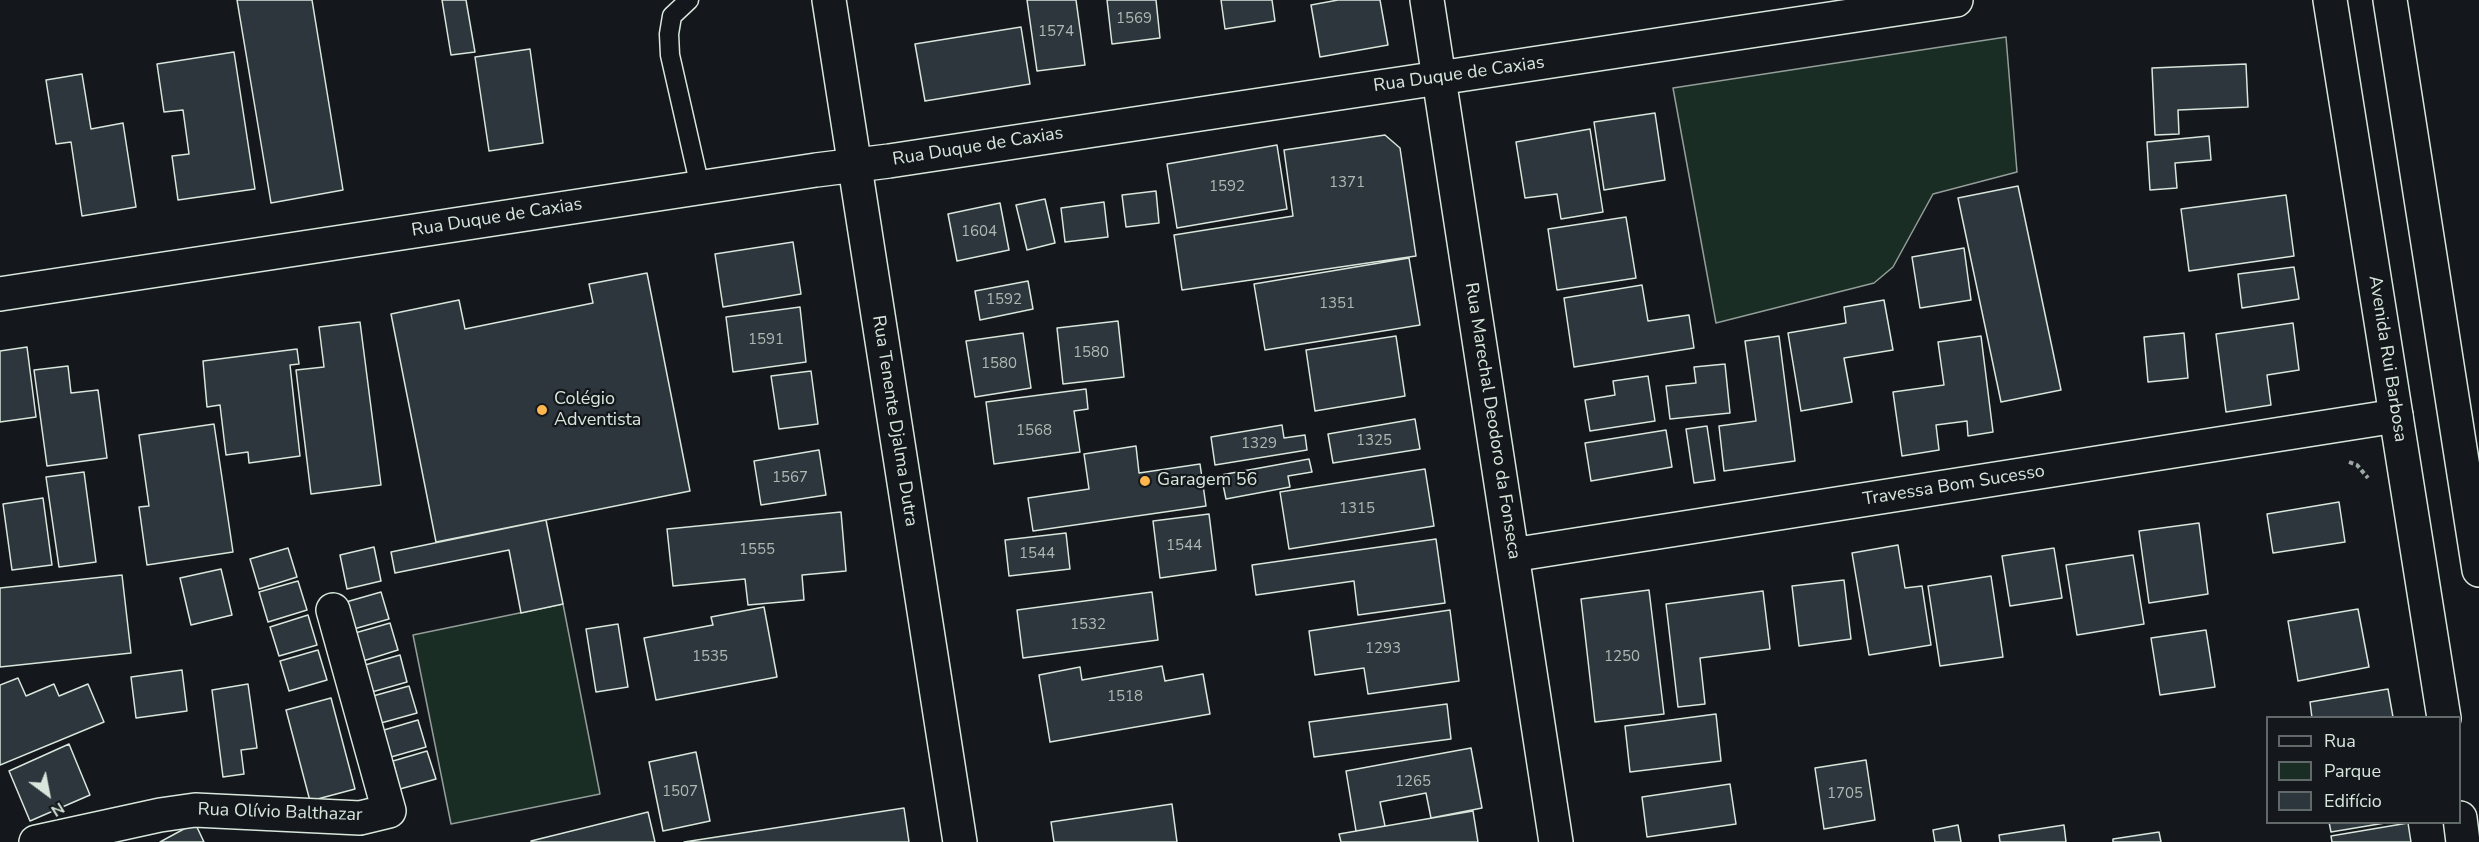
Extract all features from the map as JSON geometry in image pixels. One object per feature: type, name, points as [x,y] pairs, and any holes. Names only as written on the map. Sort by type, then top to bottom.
[{"type":"street","name":"Rua Tenente Djalma Dutra","points":[[829,0],[960,842]]},
{"type":"street","name":"Rua Marechal Deodoro da Fonseca","points":[[1427,0],[1556,842]]},
{"type":"street","name":"Rua Duque de Caxias","points":[[0,294],[700,187],[1439,78],[1906,4],[1956,0]]},
{"type":"street","name":"Avenida Rui Barbosa","points":[[2330,0],[2444,716]]},
{"type":"street","points":[[2390,0],[2479,570]]},
{"type":"street","name":"Travessa Bom Sucesso","points":[[1512,555],[2396,416]]},
{"type":"street","name":"Rua Olívio Balthazar","points":[[36,842],[160,815],[195,810],[360,818],[389,811],[333,610]]},
{"type":"street","points":[[2461,824],[2463,842]]},
{"type":"lane","points":[[689,0],[672,16],[669,34],[670,55],[700,187]]},
{"type":"path","points":[[2348,462],[2357,465],[2371,482]]},
{"type":"green space","points":[[2006,37],[2017,172],[1933,194],[1893,267],[1874,283],[1716,323],[1673,88]]},
{"type":"green space","points":[[563,604],[600,794],[451,824],[413,635]]},
{"type":"building","points":[[237,0],[312,0],[343,190],[271,203]]},
{"type":"building","points":[[442,0],[466,0],[475,52],[451,55]]},
{"type":"building","points":[[1027,0],[1076,0],[1085,65],[1037,71]]},
{"type":"building","points":[[1107,0],[1156,0],[1160,38],[1112,44]]},
{"type":"building","points":[[1221,0],[1272,0],[1275,21],[1225,29]]},
{"type":"building","points":[[1338,0],[1380,0],[1388,45],[1320,57],[1311,5]]},
{"type":"building","points":[[1021,27],[1030,84],[925,101],[915,44]]},
{"type":"building","points":[[530,49],[543,143],[489,151],[475,57]]},
{"type":"building","points":[[234,52],[255,189],[178,200],[172,156],[189,154],[183,110],[164,112],[157,64]]},
{"type":"building","points":[[2246,64],[2248,107],[2178,110],[2179,134],[2155,135],[2152,68]]},
{"type":"building","points":[[82,74],[91,129],[123,123],[136,207],[82,216],[71,142],[56,144],[46,80]]},
{"type":"building","points":[[1655,113],[1665,180],[1604,190],[1594,122]]},
{"type":"building","points":[[1590,129],[1603,212],[1561,219],[1557,194],[1525,198],[1516,142]]},
{"type":"building","points":[[1385,135],[1400,148],[1416,256],[1182,290],[1174,235],[1293,216],[1284,150]]},
{"type":"building","points":[[2209,136],[2211,160],[2175,163],[2177,188],[2150,190],[2147,142]]},
{"type":"building","points":[[1277,145],[1287,209],[1177,228],[1167,164]]},
{"type":"building","points":[[2018,186],[2061,390],[2001,402],[1958,198]]},
{"type":"building","points":[[1156,191],[1159,223],[1126,227],[1122,195]]},
{"type":"building","points":[[2286,195],[2294,256],[2189,271],[2181,209]]},
{"type":"building","points":[[1045,199],[1055,243],[1027,250],[1016,205]]},
{"type":"building","points":[[1104,202],[1108,237],[1065,242],[1061,208]]},
{"type":"building","points":[[1000,203],[1009,250],[957,261],[948,214]]},
{"type":"building","points":[[1626,217],[1636,278],[1557,290],[1548,229]]},
{"type":"building","points":[[793,242],[801,294],[723,307],[715,254]]},
{"type":"building","points":[[1964,248],[1971,300],[1920,308],[1912,257]]},
{"type":"building","points":[[1409,258],[1420,325],[1265,350],[1254,284]]},
{"type":"building","points":[[2294,267],[2299,299],[2242,308],[2238,274]]},
{"type":"building","name":"Colégio Adventista","points":[[647,273],[690,491],[436,542],[391,314],[459,300],[465,329],[593,303],[589,284]]},
{"type":"building","points":[[1028,281],[1033,309],[980,320],[975,291]]},
{"type":"building","points":[[1642,285],[1648,321],[1689,315],[1694,348],[1574,367],[1564,298]]},
{"type":"building","points":[[1884,300],[1893,350],[1844,358],[1852,402],[1801,411],[1788,333],[1846,323],[1844,307]]},
{"type":"building","points":[[800,307],[806,362],[733,372],[726,317]]},
{"type":"building","points":[[1118,321],[1124,377],[1063,384],[1057,328]]},
{"type":"building","points":[[360,322],[381,485],[311,494],[296,370],[324,367],[319,327]]},
{"type":"building","points":[[2293,323],[2299,370],[2267,375],[2271,405],[2226,412],[2216,334]]},
{"type":"building","points":[[1023,333],[1031,388],[975,397],[966,341]]},
{"type":"building","points":[[2184,333],[2188,378],[2148,382],[2144,337]]},
{"type":"building","points":[[1396,336],[1405,396],[1315,411],[1306,350]]},
{"type":"building","points":[[1779,336],[1795,461],[1724,471],[1719,426],[1756,421],[1745,341]]},
{"type":"building","points":[[1981,336],[1993,432],[1968,436],[1967,421],[1936,425],[1939,450],[1902,456],[1893,392],[1944,385],[1938,342]]},
{"type":"building","points":[[27,347],[36,417],[0,422],[0,351]]},
{"type":"building","points":[[297,349],[299,364],[290,365],[300,456],[249,463],[248,452],[226,455],[220,405],[207,407],[203,361]]},
{"type":"building","points":[[1725,364],[1730,413],[1670,419],[1666,386],[1696,383],[1694,367]]},
{"type":"building","points":[[68,366],[71,393],[98,390],[107,458],[47,466],[34,370]]},
{"type":"building","points":[[811,371],[818,424],[779,429],[771,376]]},
{"type":"building","points":[[1648,376],[1655,421],[1590,431],[1585,400],[1615,395],[1613,381]]},
{"type":"building","points":[[1086,389],[1088,409],[1074,411],[1080,452],[994,464],[986,402]]},
{"type":"building","points":[[1415,419],[1420,449],[1333,463],[1328,434]]},
{"type":"building","points":[[214,424],[233,552],[147,565],[139,507],[149,506],[139,435]]},
{"type":"building","points":[[1282,425],[1284,438],[1305,435],[1307,450],[1215,465],[1211,437]]},
{"type":"building","points":[[1707,426],[1715,480],[1694,483],[1686,429]]},
{"type":"building","points":[[1666,430],[1672,467],[1591,481],[1585,443]]},
{"type":"building","name":"Garagem 56","points":[[1136,446],[1139,473],[1200,464],[1206,506],[1033,531],[1028,498],[1089,489],[1084,454]]},
{"type":"building","points":[[819,450],[826,495],[761,505],[754,461]]},
{"type":"building","points":[[1309,459],[1312,472],[1288,476],[1290,487],[1226,499],[1221,475]]},
{"type":"building","points":[[1425,469],[1434,526],[1289,549],[1280,492]]},
{"type":"building","points":[[84,472],[96,562],[59,567],[46,477]]},
{"type":"building","points":[[43,498],[52,565],[12,570],[3,504]]},
{"type":"building","points":[[2339,502],[2345,542],[2273,553],[2267,514]]},
{"type":"building","points":[[841,512],[846,571],[802,575],[804,600],[748,605],[745,579],[673,586],[667,529]]},
{"type":"building","points":[[1209,514],[1216,570],[1160,578],[1153,521]]},
{"type":"building","points":[[546,520],[563,604],[521,613],[509,550],[395,573],[391,552]]},
{"type":"building","points":[[2199,523],[2208,594],[2149,603],[2139,531]]},
{"type":"building","points":[[1066,533],[1070,569],[1009,576],[1005,540]]},
{"type":"building","points":[[1436,539],[1445,603],[1358,615],[1354,581],[1256,595],[1252,565]]},
{"type":"building","points":[[1898,545],[1905,588],[1922,586],[1931,645],[1869,655],[1852,553]]},
{"type":"building","points":[[374,547],[381,581],[347,589],[340,555]]},
{"type":"building","points":[[288,548],[297,577],[259,589],[250,559]]},
{"type":"building","points":[[2054,548],[2062,598],[2010,606],[2002,556]]},
{"type":"building","points":[[2133,555],[2144,624],[2077,635],[2066,565]]},
{"type":"building","points":[[221,569],[232,615],[191,625],[180,578]]},
{"type":"building","points":[[122,575],[131,653],[0,667],[0,588]]},
{"type":"building","points":[[1991,576],[2003,657],[1940,666],[1928,586]]},
{"type":"building","points":[[1844,580],[1851,639],[1799,646],[1792,586]]},
{"type":"building","points":[[298,581],[307,610],[268,622],[259,592]]},
{"type":"building","points":[[1649,590],[1664,714],[1595,722],[1581,599]]},
{"type":"building","points":[[1763,591],[1770,649],[1700,658],[1705,704],[1678,707],[1666,604]]},
{"type":"building","points":[[381,592],[389,619],[354,629],[346,602]]},
{"type":"building","points":[[1152,592],[1158,640],[1023,658],[1017,610]]},
{"type":"building","points":[[764,607],[777,677],[656,700],[644,638],[713,625],[711,617]]},
{"type":"building","points":[[2358,609],[2369,667],[2298,681],[2288,621]]},
{"type":"building","points":[[1450,610],[1459,681],[1368,694],[1364,668],[1315,675],[1309,631]]},
{"type":"building","points":[[308,615],[317,645],[279,656],[270,627]]},
{"type":"building","points":[[390,623],[398,650],[363,661],[355,633]]},
{"type":"building","points":[[618,624],[628,687],[596,692],[586,629]]},
{"type":"building","points":[[2206,630],[2215,687],[2160,695],[2151,638]]},
{"type":"building","points":[[318,650],[327,680],[289,691],[280,661]]},
{"type":"building","points":[[400,655],[407,682],[372,692],[365,665]]},
{"type":"building","points":[[1162,666],[1165,681],[1203,674],[1210,714],[1050,742],[1039,675],[1080,667],[1082,680]]},
{"type":"building","points":[[182,670],[187,711],[136,718],[131,677]]},
{"type":"building","points":[[18,678],[26,696],[54,684],[59,696],[88,684],[104,722],[0,765],[0,685]]},
{"type":"building","points":[[248,684],[257,748],[241,750],[244,774],[223,777],[212,690]]},
{"type":"building","points":[[409,686],[417,713],[381,723],[373,696]]},
{"type":"building","points":[[2388,689],[2393,716],[2312,716],[2310,702]]},
{"type":"building","points":[[331,698],[355,789],[310,801],[286,710]]},
{"type":"building","points":[[1447,704],[1451,739],[1314,757],[1309,722]]},
{"type":"building","points":[[1716,714],[1721,761],[1630,772],[1625,726]]},
{"type":"building","points":[[418,720],[426,747],[391,757],[384,730]]},
{"type":"building","points":[[69,744],[90,795],[30,821],[9,771]]},
{"type":"building","points":[[1471,748],[1482,808],[1431,818],[1426,793],[1380,802],[1385,826],[1356,831],[1346,771]]},
{"type":"building","points":[[427,751],[436,779],[400,789],[393,761]]},
{"type":"building","points":[[696,752],[710,821],[663,831],[649,762]]},
{"type":"building","points":[[1866,760],[1875,820],[1824,829],[1815,768]]},
{"type":"building","points":[[1730,784],[1736,824],[1647,837],[1642,797]]},
{"type":"building","points":[[1172,804],[1177,842],[1054,842],[1051,822]]},
{"type":"building","points":[[904,808],[909,842],[684,842]]},
{"type":"building","points":[[1473,811],[1478,842],[1341,842],[1339,834]]},
{"type":"building","points":[[648,812],[655,842],[531,842],[531,841]]},
{"type":"building","points":[[195,823],[204,842],[160,842]]},
{"type":"building","points":[[2329,824],[2379,824],[2331,832]]},
{"type":"building","points":[[2408,824],[2411,842],[2332,842],[2331,836]]},
{"type":"building","points":[[1958,825],[1961,842],[1935,842],[1933,830]]},
{"type":"building","points":[[2064,825],[2066,842],[2000,842],[1999,835]]},
{"type":"building","points":[[2159,832],[2161,842],[2113,842],[2113,839]]},
{"type":"place","name":"Colégio Adventista","points":[[542,410]]},
{"type":"place","name":"Garagem 56","points":[[1145,481]]}]
